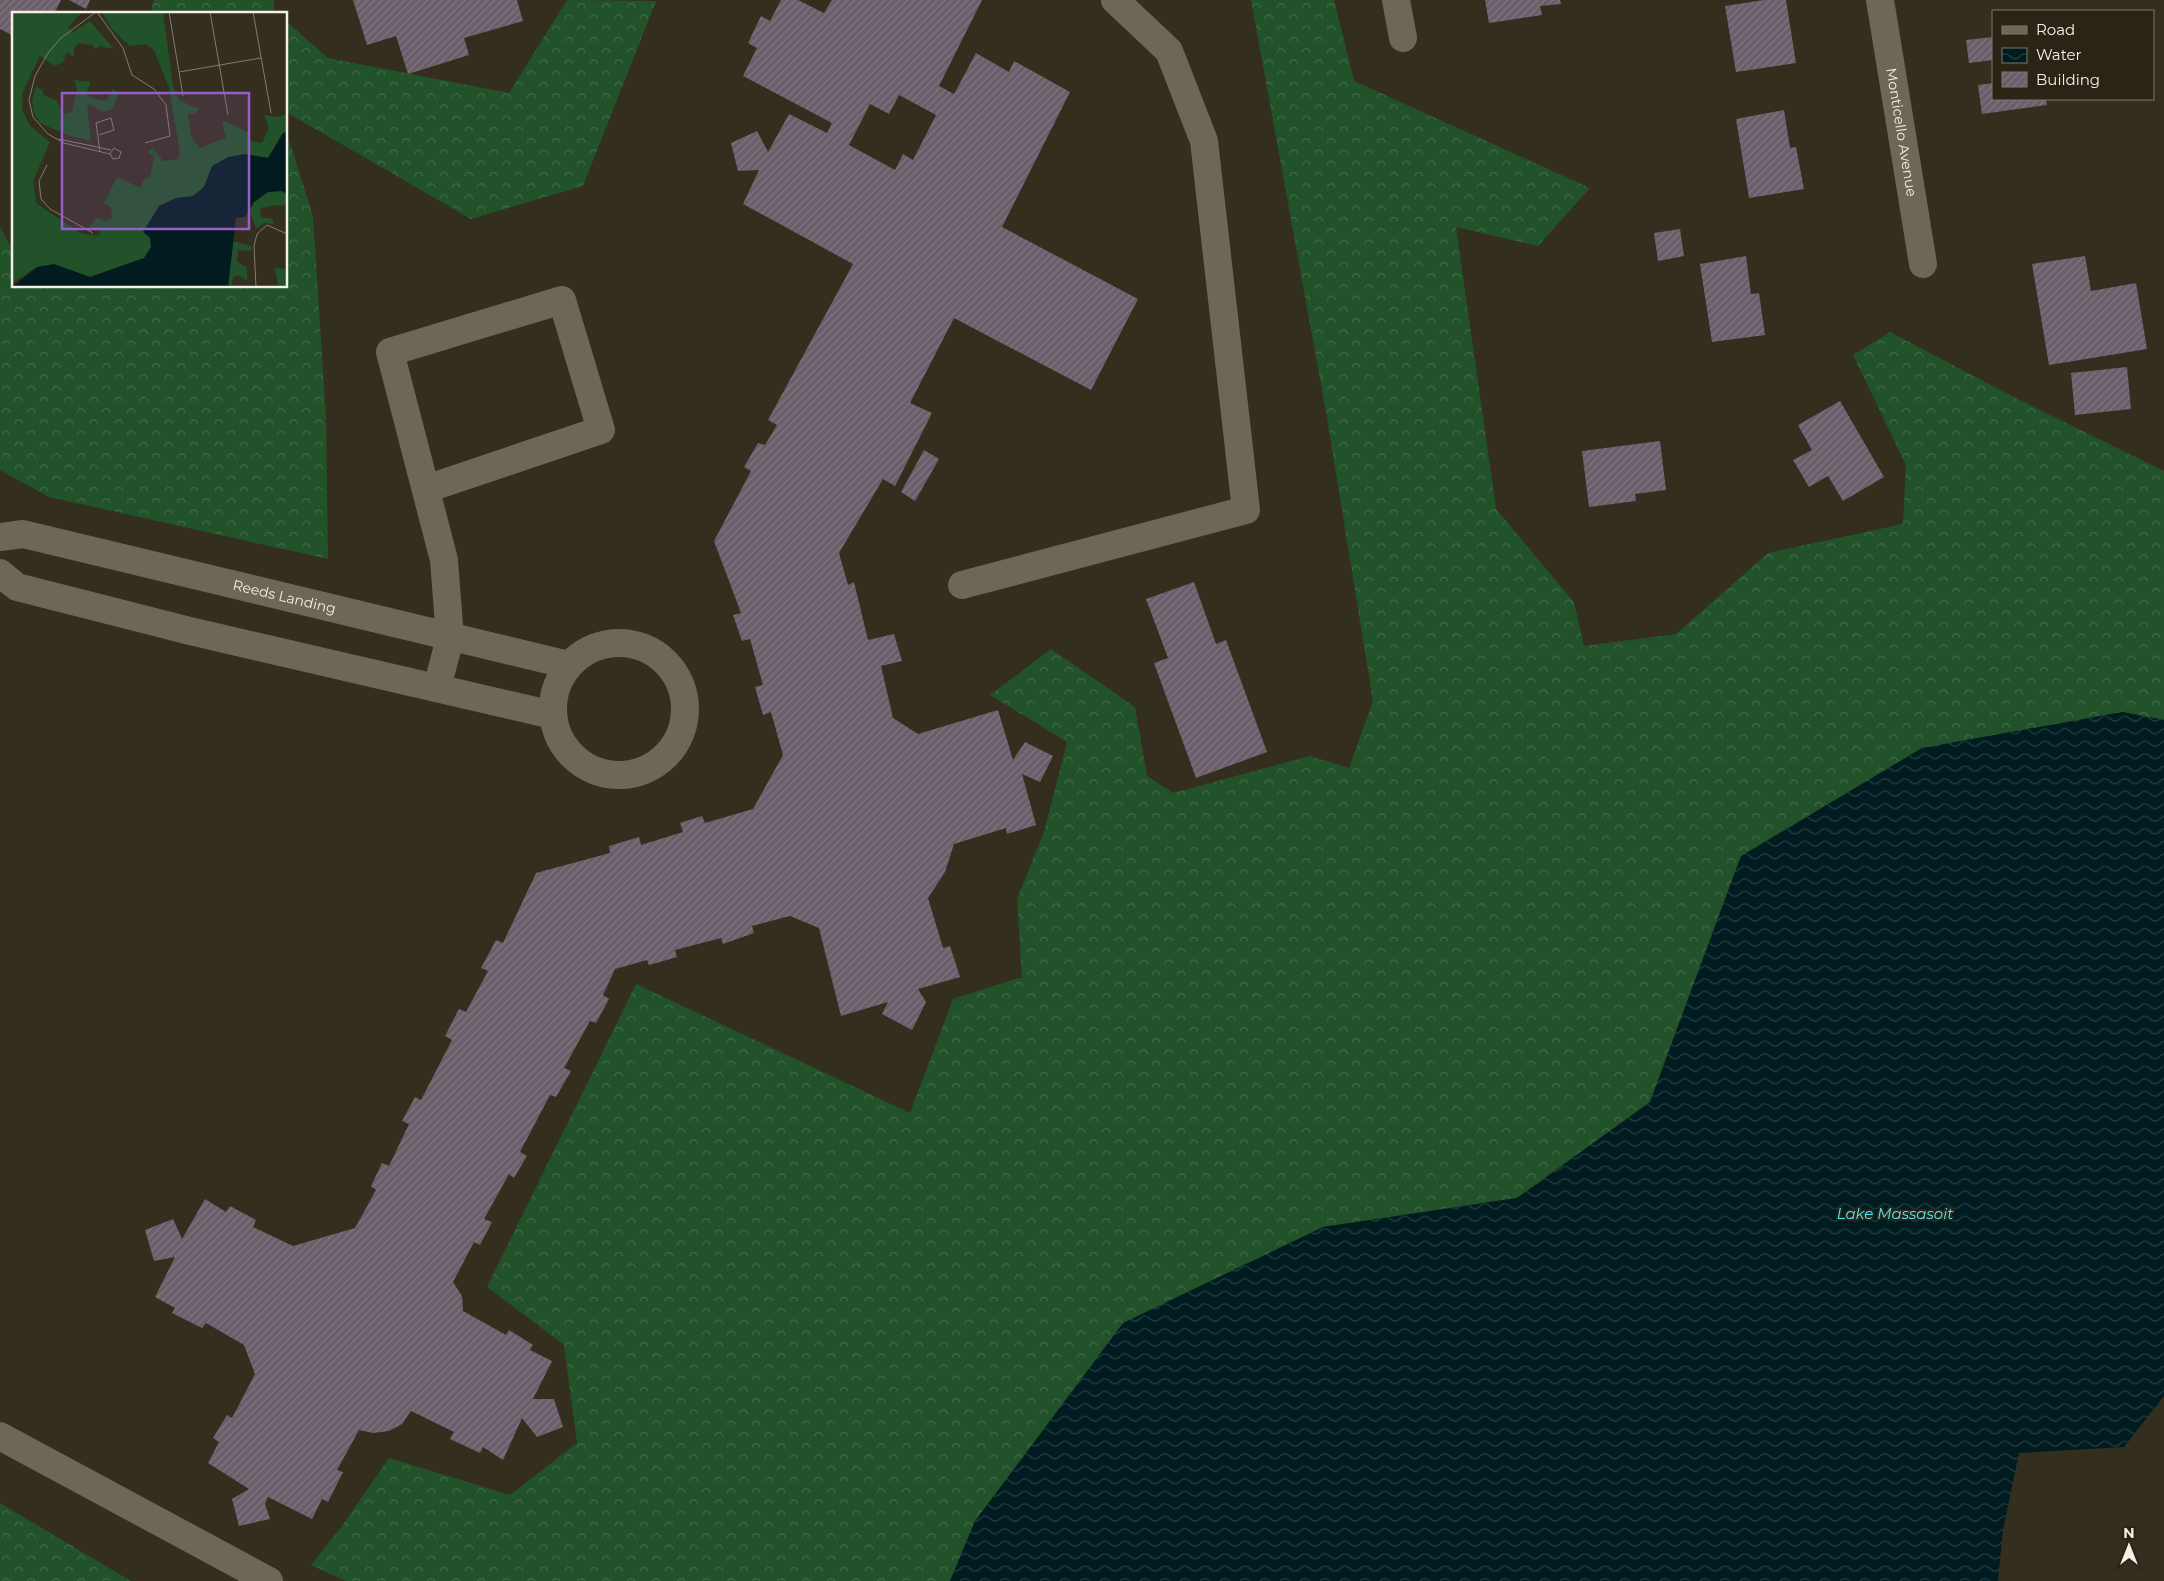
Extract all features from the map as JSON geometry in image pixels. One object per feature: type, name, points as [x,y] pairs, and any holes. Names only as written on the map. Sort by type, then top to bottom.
[{"type":"street","points":[[962,585],[1246,510],[1204,141],[1169,51],[1115,0]]},
{"type":"street","points":[[1396,0],[1403,38]]},
{"type":"street","name":"Monticello Avenue","points":[[1880,0],[1923,264]]},
{"type":"street","points":[[426,489],[601,430],[562,300],[390,352],[444,560],[450,638],[437,688]]},
{"type":"street","name":"Reeds Landing","points":[[0,537],[22,534],[569,665]]},
{"type":"street","points":[[0,573],[17,587],[190,632],[552,715]]},
{"type":"street","points":[[617,643],[635,645],[652,651],[666,663],[677,677],[684,703],[682,730],[668,752],[647,769],[630,775],[611,775],[594,771],[572,755],[557,733],[552,715],[556,688],[569,665],[583,654],[599,646],[617,643]]},
{"type":"street","points":[[0,1436],[269,1581]]},
{"type":"green space","points":[[154,0],[274,0],[275,12],[151,12]]},
{"type":"green space","points":[[567,0],[656,1],[583,186],[471,219],[288,113],[288,23],[328,58],[509,93]]},
{"type":"green space","points":[[1251,0],[1334,0],[1354,81],[1590,188],[1538,246],[1456,227],[1496,509],[1574,602],[1584,646],[1676,634],[1768,553],[1903,524],[1906,465],[1853,355],[1890,332],[2014,397],[2164,471],[2164,720],[2122,712],[1741,856],[1650,1102],[1517,1198],[1323,1227],[975,1521],[950,1581],[346,1581],[311,1565],[342,1526],[389,1458],[510,1495],[577,1443],[564,1345],[487,1287],[636,984],[910,1113],[953,999],[1022,977],[1017,899],[1044,832],[1067,742],[990,695],[1051,649],[1135,707],[1147,776],[1173,793],[1310,756],[1349,768],[1373,701],[1326,412]]},
{"type":"green space","points":[[288,136],[313,216],[326,417],[328,559],[49,497],[0,470],[0,227],[10,246],[12,246],[12,288],[288,288]]},
{"type":"green space","points":[[0,1503],[131,1581],[0,1581]]},
{"type":"water","name":"Lake Massasoit","points":[[2122,712],[2164,720],[2164,1396],[2124,1447],[2019,1453],[2003,1530],[1998,1581],[950,1581],[975,1521],[1123,1323],[1323,1227],[1517,1198],[1650,1102],[1741,856],[1922,748]]},
{"type":"building","points":[[0,0],[61,0],[55,12],[12,12],[12,35],[0,29]]},
{"type":"building","points":[[69,0],[90,0],[86,9]]},
{"type":"building","points":[[353,0],[517,0],[523,21],[464,38],[469,55],[408,74],[396,36],[367,45]]},
{"type":"building","points":[[781,0],[798,0],[824,13],[832,0],[982,0],[939,86],[954,94],[976,53],[1009,72],[1014,61],[1070,92],[1002,227],[1138,299],[1091,390],[954,318],[910,403],[932,413],[895,486],[883,479],[839,553],[848,585],[854,582],[868,640],[894,634],[902,661],[881,666],[893,718],[918,734],[998,710],[1013,760],[1025,742],[1053,756],[1040,782],[1022,774],[1036,825],[1007,834],[1006,828],[954,844],[945,872],[928,898],[943,948],[950,946],[960,977],[918,989],[926,1002],[912,1030],[882,1014],[888,1002],[841,1016],[819,928],[790,916],[752,926],[754,933],[723,944],[721,938],[675,950],[677,957],[649,965],[647,960],[615,969],[603,995],[609,999],[596,1023],[590,1021],[564,1068],[571,1071],[556,1097],[550,1095],[520,1152],[527,1156],[514,1178],[509,1174],[484,1219],[492,1222],[480,1245],[474,1242],[453,1282],[462,1296],[463,1311],[506,1335],[509,1330],[533,1345],[530,1350],[552,1361],[533,1399],[554,1399],[563,1427],[537,1437],[522,1418],[503,1460],[483,1447],[480,1453],[450,1439],[454,1432],[411,1411],[402,1424],[389,1431],[373,1433],[359,1430],[337,1470],[343,1472],[328,1502],[322,1499],[312,1519],[268,1497],[265,1504],[270,1519],[239,1526],[232,1499],[249,1489],[208,1463],[219,1442],[213,1438],[227,1415],[232,1418],[255,1374],[244,1345],[206,1323],[202,1328],[172,1313],[175,1308],[155,1297],[175,1257],[154,1261],[145,1230],[173,1219],[182,1239],[205,1199],[226,1212],[230,1206],[256,1220],[253,1227],[293,1246],[355,1228],[376,1190],[371,1186],[382,1163],[389,1166],[409,1124],[402,1121],[415,1097],[421,1100],[452,1040],[445,1036],[459,1009],[466,1012],[488,971],[481,968],[496,940],[503,943],[536,873],[610,853],[609,846],[639,837],[641,845],[683,832],[680,823],[702,816],[705,823],[753,809],[783,755],[771,712],[763,715],[755,687],[763,685],[750,639],[742,641],[733,615],[741,613],[714,541],[751,471],[744,467],[758,443],[765,445],[777,425],[768,420],[853,264],[743,204],[759,170],[738,171],[731,143],[757,131],[768,152],[789,114],[827,133],[832,123],[743,76],[757,48],[748,43],[761,16],[770,21]],"holes":[[[899,95],[936,115],[913,160],[903,154],[895,170],[849,145],[870,104],[889,114]]]},
{"type":"building","points":[[1485,0],[1560,0],[1561,4],[1540,6],[1542,15],[1489,23]]},
{"type":"building","points":[[1764,0],[1786,0],[1796,63],[1736,72],[1725,6]]},
{"type":"building","points":[[1992,37],[1992,60],[1969,63],[1966,40]]},
{"type":"building","points":[[1992,83],[1992,100],[2046,100],[2047,105],[1982,114],[1978,85]]},
{"type":"building","points":[[1784,110],[1790,148],[1796,147],[1804,189],[1749,198],[1736,119]]},
{"type":"building","points":[[1680,229],[1684,256],[1658,261],[1654,233]]},
{"type":"building","points":[[1746,256],[1751,294],[1759,293],[1765,335],[1712,342],[1700,264]]},
{"type":"building","points":[[2085,256],[2091,291],[2136,283],[2147,349],[2049,365],[2032,264]]},
{"type":"building","points":[[2127,367],[2131,409],[2075,415],[2071,373]]},
{"type":"building","points":[[1840,401],[1884,477],[1843,501],[1828,476],[1809,487],[1793,460],[1812,450],[1798,425]]},
{"type":"building","points":[[1660,441],[1666,490],[1635,494],[1636,501],[1589,507],[1582,451]]},
{"type":"building","points":[[924,450],[939,459],[915,501],[901,492]]},
{"type":"building","points":[[1194,582],[1216,644],[1226,640],[1267,752],[1196,778],[1154,663],[1168,658],[1146,599]]}]
